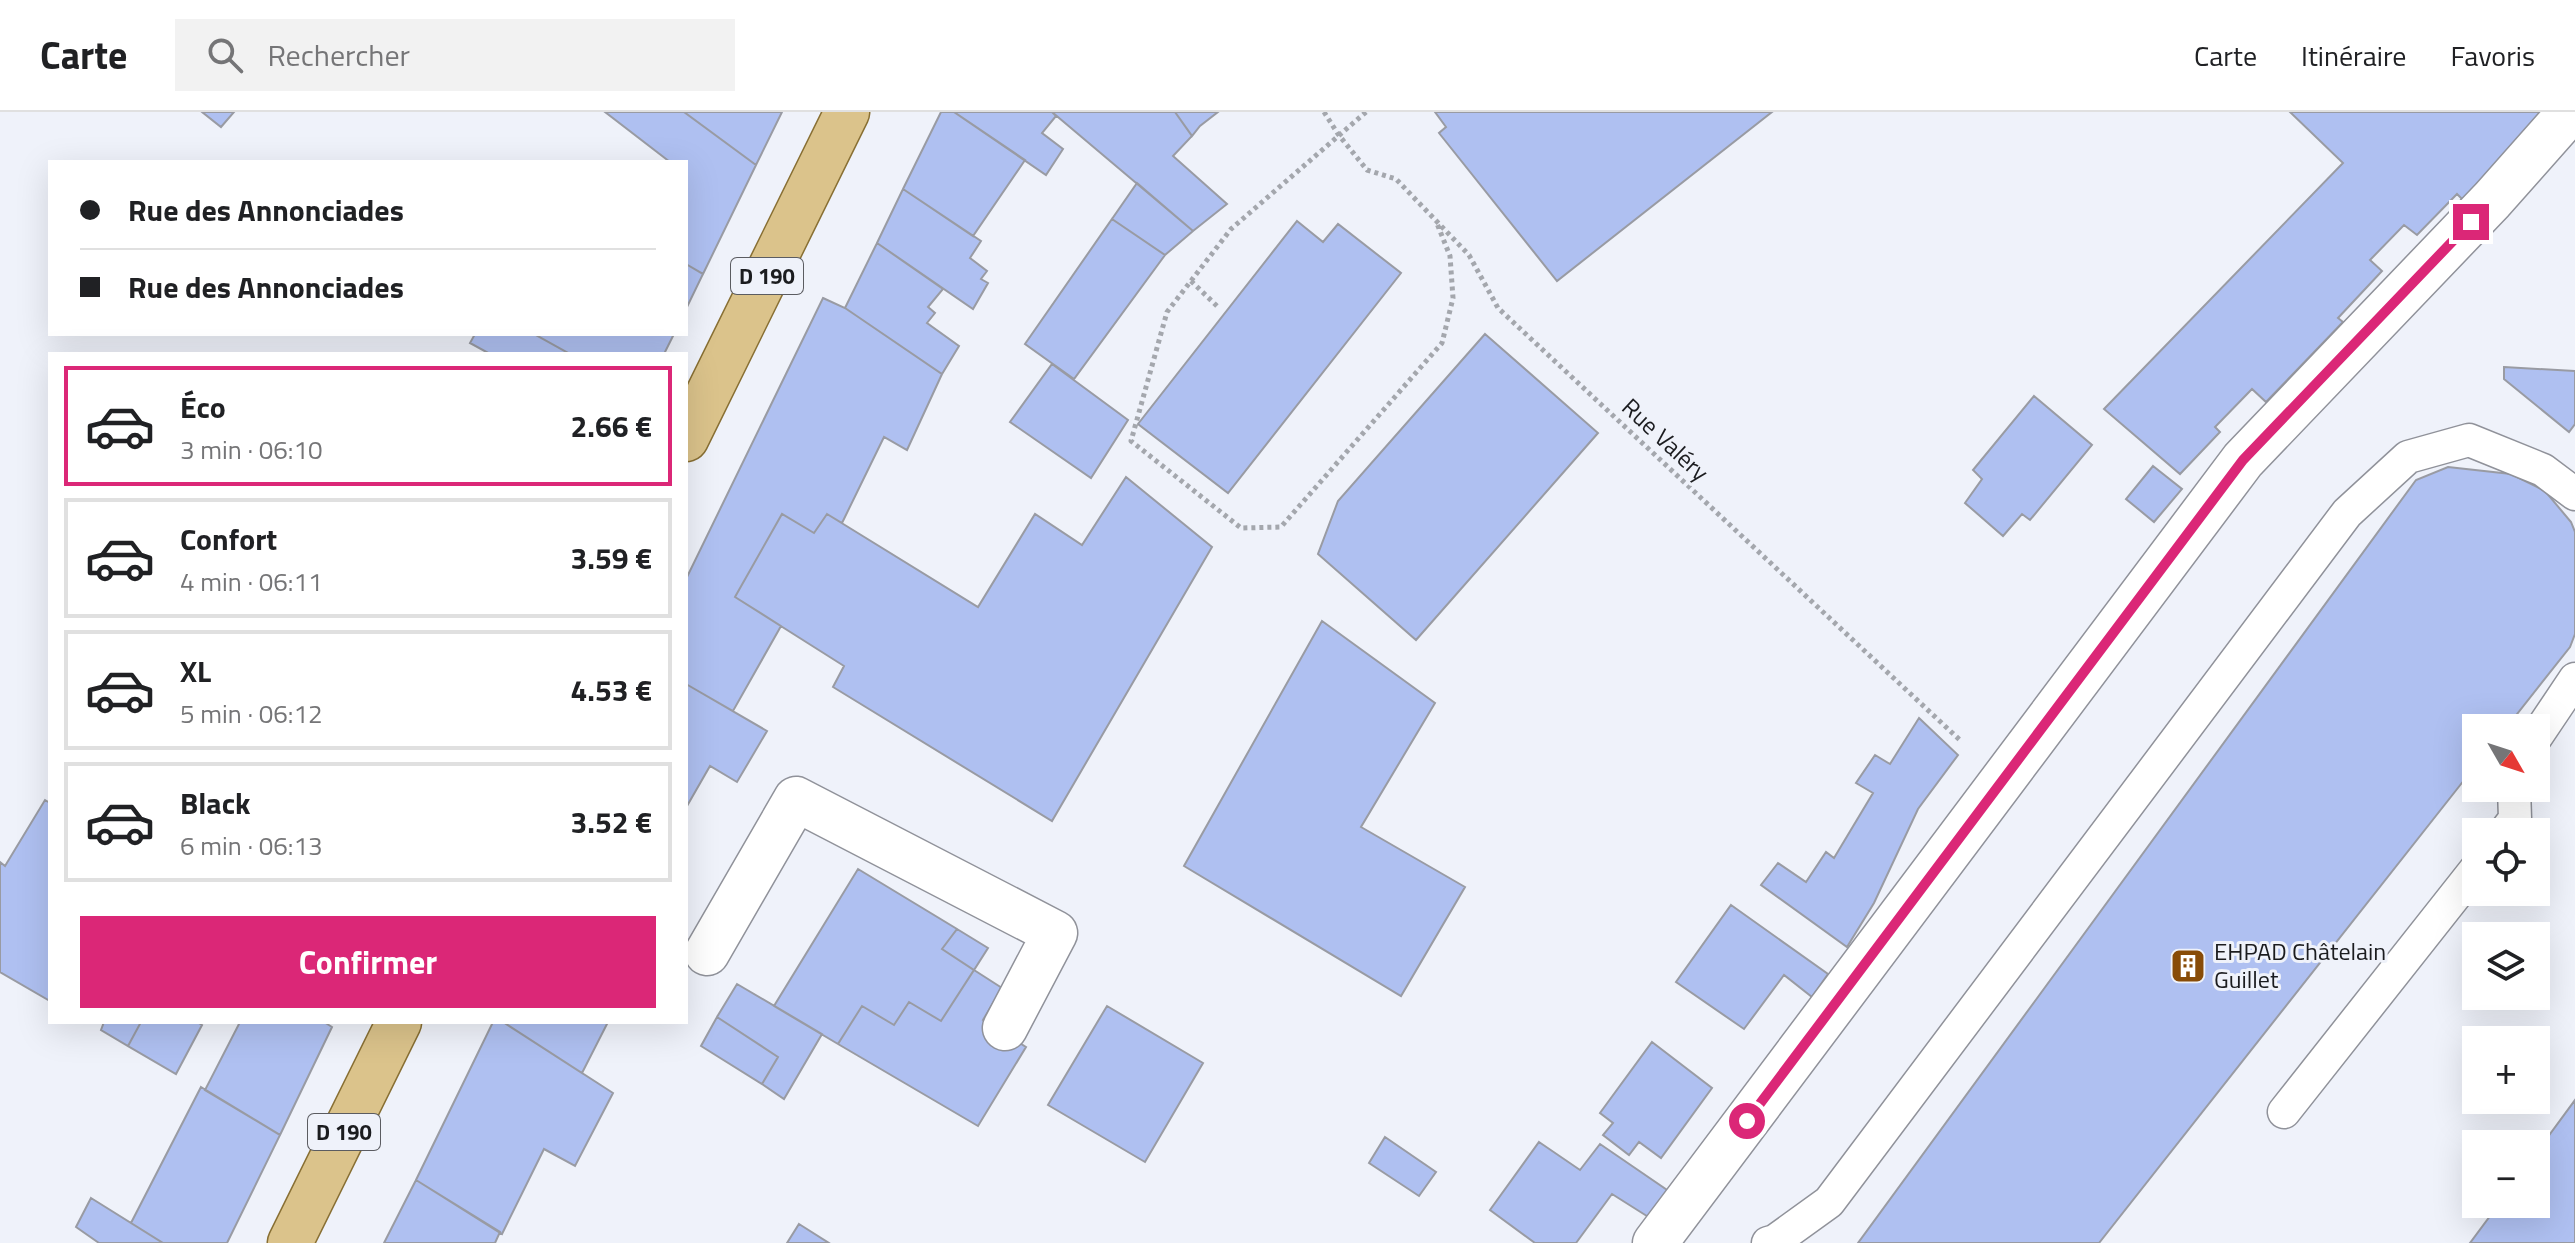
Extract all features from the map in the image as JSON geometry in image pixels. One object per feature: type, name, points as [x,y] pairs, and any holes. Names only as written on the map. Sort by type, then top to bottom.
[{"type":"main road","name":"D 190","points":[[688,435],[847,112]]},
{"type":"main road","name":"D 190","points":[[290,1243],[398,1024]]},
{"type":"street","points":[[1655,1243],[2243,460],[2492,200],[2570,112]]},
{"type":"street","points":[[707,953],[796,799],[1055,933],[1005,1028]]},
{"type":"lane","points":[[1768,1243],[1829,1202],[2347,513],[2408,457],[2469,440],[2543,470],[2575,494]]},
{"type":"lane","points":[[2550,716],[2575,679]]},
{"type":"lane","points":[[2284,1112],[2462,887]]},
{"type":"path","name":"Rue Valéry","points":[[1324,112],[1367,170],[1396,179],[1469,255],[1498,308],[2004,781]]},
{"type":"path","points":[[1366,112],[1231,229],[1167,312],[1131,441],[1241,528],[1281,527],[1442,343],[1453,298],[1450,256],[1436,221]]},
{"type":"path","points":[[1191,281],[1218,307]]},
{"type":"building","points":[[202,112],[234,112],[221,127]]},
{"type":"building","points":[[605,112],[684,112],[756,165],[703,274],[688,265],[688,160],[667,160]]},
{"type":"building","points":[[684,112],[782,112],[756,165]]},
{"type":"building","points":[[941,112],[954,112],[1025,160],[973,236],[903,189]]},
{"type":"building","points":[[954,112],[1052,112],[1056,116],[1042,133],[1063,149],[1046,175]]},
{"type":"building","points":[[1052,112],[1175,112],[1192,136],[1173,156],[1227,204],[1193,231]]},
{"type":"building","points":[[1175,112],[1218,112],[1192,136]]},
{"type":"building","points":[[1435,112],[1772,112],[1557,281],[1439,133],[1446,127]]},
{"type":"building","points":[[2290,112],[2541,112],[2463,200],[2457,194],[2417,235],[2404,225],[2370,260],[2382,271],[2338,318],[2343,322],[2266,402],[2252,389],[2215,427],[2220,432],[2180,474],[2104,409],[2343,163]]},
{"type":"building","points":[[1137,183],[1193,231],[1165,255],[1112,219]]},
{"type":"building","points":[[903,189],[981,241],[970,258],[987,271],[981,279],[988,283],[973,309],[877,243]]},
{"type":"building","points":[[1112,219],[1165,255],[1074,379],[1025,344]]},
{"type":"building","points":[[1297,221],[1323,242],[1338,224],[1401,273],[1228,493],[1138,424]]},
{"type":"building","points":[[877,243],[943,289],[928,307],[935,313],[927,323],[959,346],[942,374],[845,308]]},
{"type":"building","points":[[688,265],[703,274],[688,305]]},
{"type":"building","points":[[823,298],[845,308],[942,374],[907,450],[884,437],[842,523],[827,514],[814,533],[782,514],[735,597],[781,626],[733,711],[688,685],[688,575]]},
{"type":"building","points":[[1485,334],[1598,433],[1416,640],[1318,554],[1338,501]]},
{"type":"building","points":[[474,336],[538,336],[566,352],[486,352],[470,343]]},
{"type":"building","points":[[538,336],[673,336],[665,352],[566,352]]},
{"type":"building","points":[[1052,364],[1128,420],[1091,478],[1010,422]]},
{"type":"building","points":[[2504,367],[2575,371],[2575,424],[2569,432],[2504,379]]},
{"type":"building","points":[[2034,396],[2092,445],[2030,520],[2022,514],[2003,536],[1965,503],[1982,479],[1973,470]]},
{"type":"building","points":[[2153,466],[2182,489],[2154,522],[2126,499]]},
{"type":"building","name":"EHPAD Châtelain Guillet","points":[[2448,467],[2511,474],[2545,491],[2571,522],[2575,532],[2575,634],[2570,647],[2517,714],[2462,714],[2462,783],[2099,1243],[1858,1243],[2416,480]]},
{"type":"building","points":[[1126,477],[1212,547],[1052,821],[833,687],[844,666],[735,597],[782,514],[814,533],[827,514],[978,607],[1035,514],[1082,545]]},
{"type":"building","points":[[1322,621],[1435,703],[1361,827],[1465,887],[1401,996],[1184,866]]},
{"type":"building","points":[[688,685],[767,731],[737,782],[710,766],[688,804]]},
{"type":"building","points":[[1919,718],[1958,755],[1918,809],[1874,903],[1847,947],[1761,885],[1778,863],[1806,882],[1826,852],[1834,858],[1873,793],[1856,783],[1875,755],[1890,764]]},
{"type":"building","points":[[45,800],[48,802],[48,1000],[0,972],[0,862],[5,866]]},
{"type":"building","points":[[858,869],[957,929],[942,949],[974,970],[941,1021],[909,1002],[894,1025],[862,1006],[838,1044],[774,1006]]},
{"type":"building","points":[[1731,905],[1828,974],[1812,997],[1784,975],[1744,1029],[1676,982]]},
{"type":"building","points":[[957,929],[988,948],[974,970],[942,949]]},
{"type":"building","points":[[974,970],[1002,988],[983,1020],[1026,1047],[978,1126],[838,1044],[862,1006],[894,1025],[909,1002],[941,1021]]},
{"type":"building","points":[[737,984],[822,1034],[784,1099],[762,1084],[778,1057],[717,1017]]},
{"type":"building","points":[[1107,1006],[1203,1063],[1145,1162],[1048,1105]]},
{"type":"building","points":[[717,1017],[778,1057],[762,1084],[701,1046]]},
{"type":"building","points":[[103,1024],[140,1024],[128,1046],[101,1030]]},
{"type":"building","points":[[140,1024],[202,1025],[176,1074],[128,1046]]},
{"type":"building","points":[[239,1024],[327,1024],[332,1027],[280,1135],[205,1090]]},
{"type":"building","points":[[492,1024],[506,1024],[613,1093],[575,1166],[544,1149],[502,1234],[416,1180]]},
{"type":"building","points":[[506,1024],[607,1024],[582,1073]]},
{"type":"building","points":[[1652,1042],[1712,1088],[1661,1158],[1639,1142],[1629,1155],[1603,1135],[1613,1123],[1600,1113]]},
{"type":"building","points":[[201,1087],[280,1135],[227,1243],[163,1243],[131,1223]]},
{"type":"building","points":[[2575,1100],[2575,1243],[2470,1243],[2489,1218],[2550,1218],[2550,1134]]},
{"type":"building","points":[[1385,1137],[1436,1172],[1419,1196],[1369,1163]]},
{"type":"building","points":[[1539,1142],[1580,1170],[1600,1144],[1670,1192],[1650,1218],[1612,1194],[1576,1243],[1535,1243],[1490,1210]]},
{"type":"building","points":[[416,1180],[500,1232],[495,1243],[384,1243]]},
{"type":"building","points":[[91,1198],[163,1243],[99,1243],[76,1227]]},
{"type":"building","points":[[799,1224],[829,1243],[787,1243]]},
{"type":"place","name":"EHPAD Châtelain Guillet","points":[[2188,966]]},
{"type":"route","points":[[1747,1121],[2243,460],[2471,222]]}]
